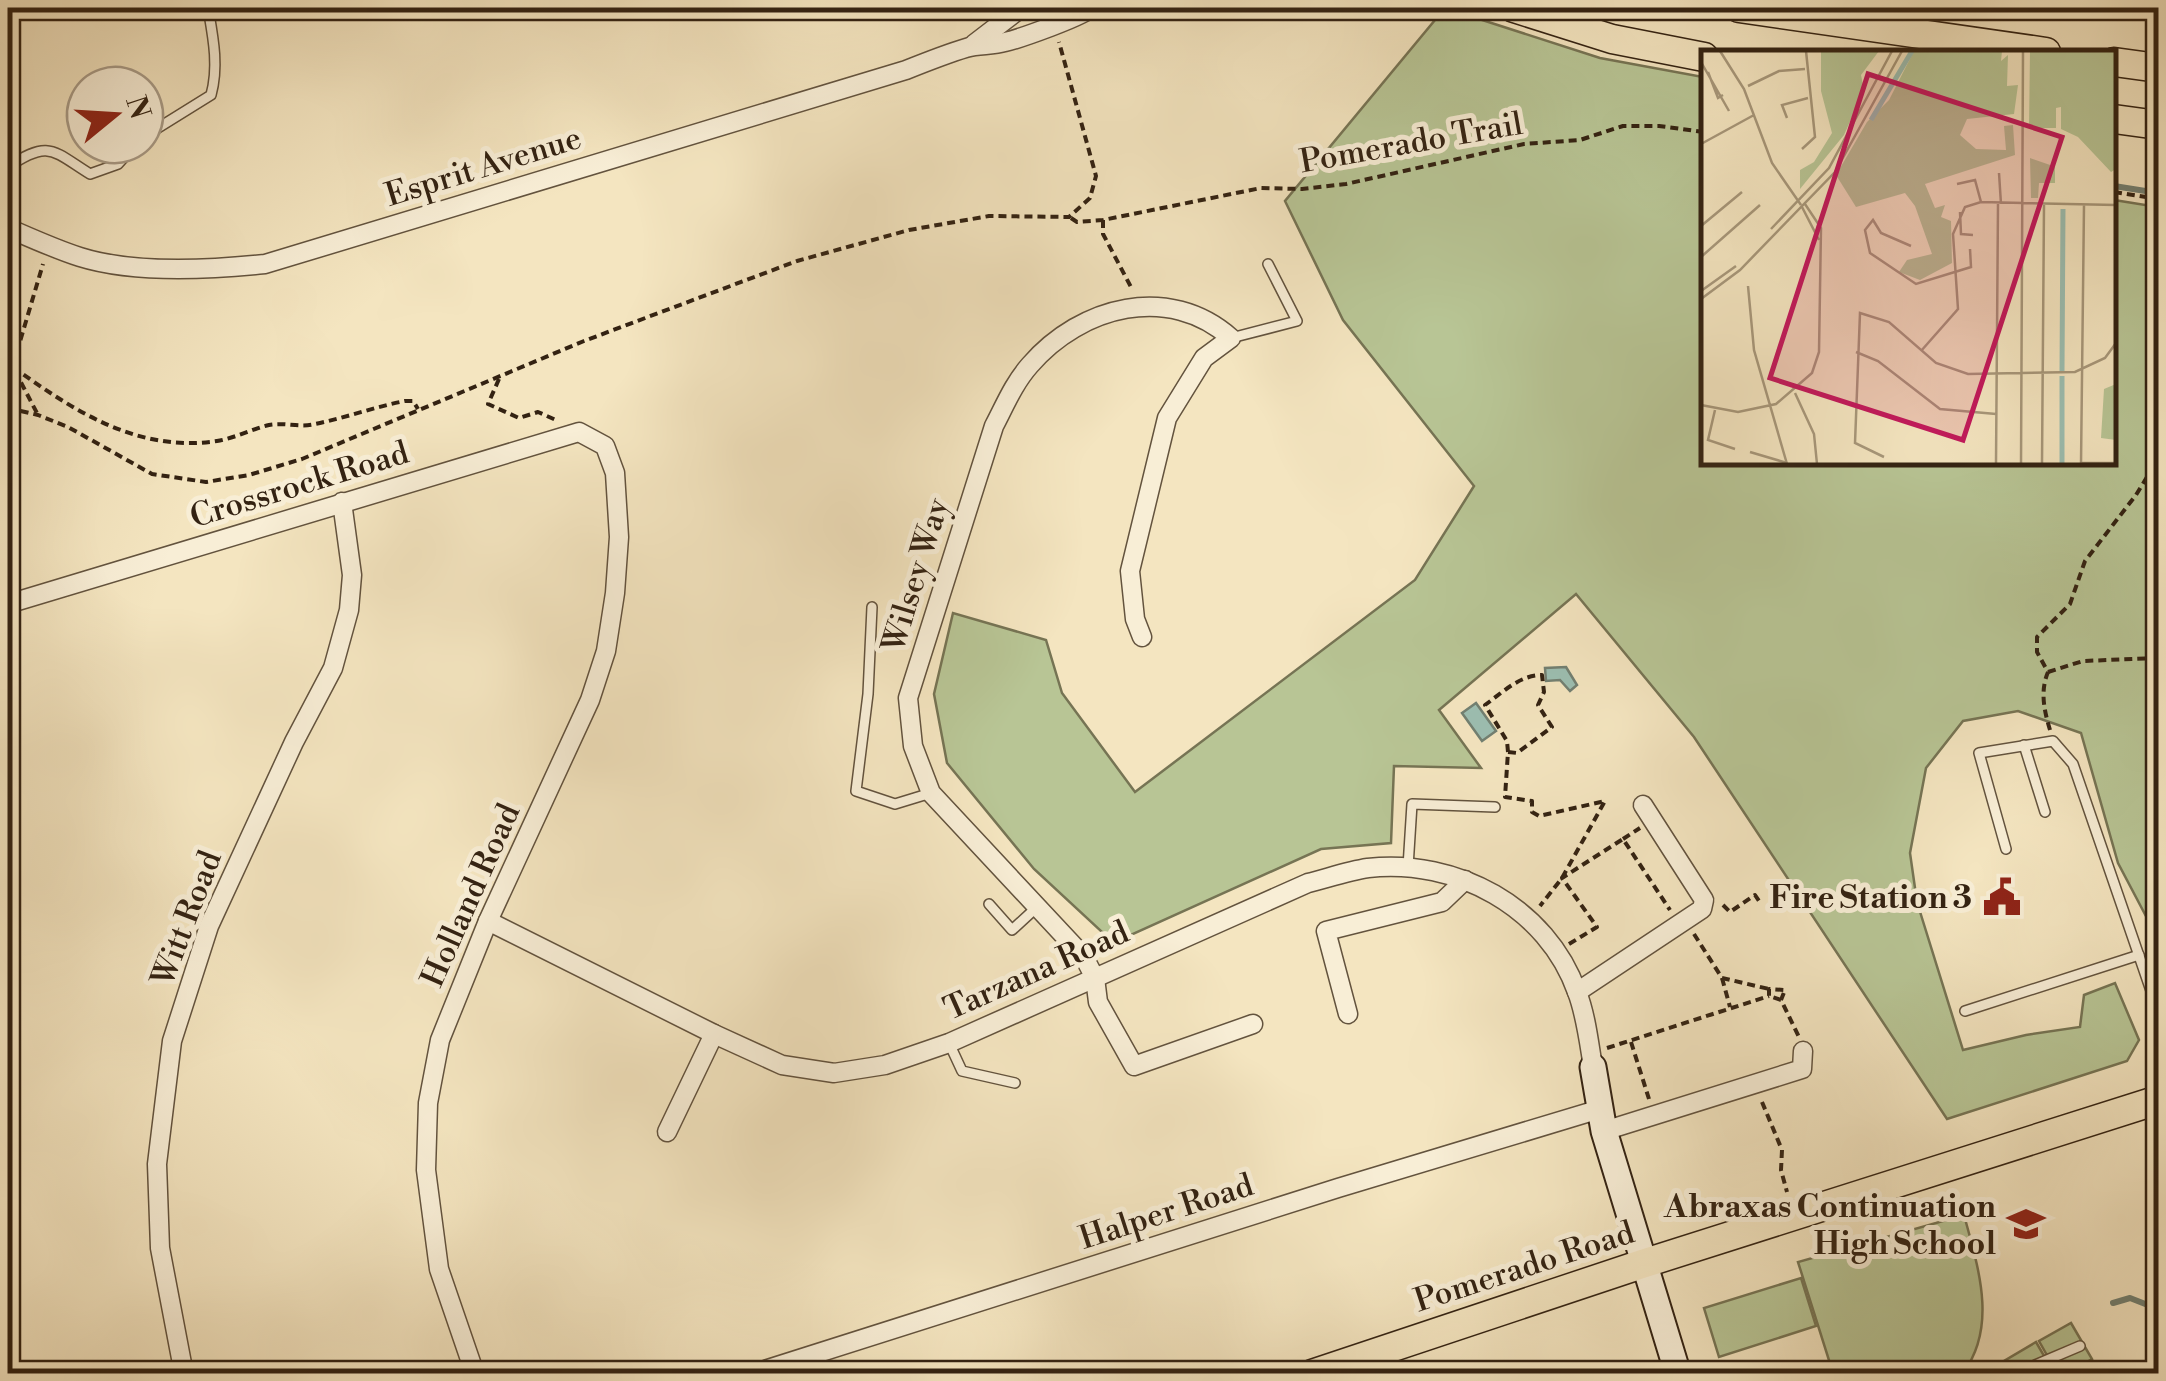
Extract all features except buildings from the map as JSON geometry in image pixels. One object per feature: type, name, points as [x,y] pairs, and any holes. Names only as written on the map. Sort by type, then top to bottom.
[{"type":"main road","points":[[1514,8],[1612,39],[1701,56]]},
{"type":"main road","points":[[1738,8],[2032,50]]},
{"type":"main road","points":[[2116,62],[2158,68]]},
{"type":"main road","points":[[2116,119],[2158,125]]},
{"type":"main road","name":"Pomerado Road","points":[[1312,1374],[2158,1100]]},
{"type":"street","name":"Esprit Avenue","points":[[971,46],[1021,8]]},
{"type":"street","name":"Esprit Avenue","points":[[8,228],[82,258],[120,265],[214,270],[265,264],[906,70],[971,46],[1004,42],[1048,15],[1072,21],[1092,8]]},
{"type":"street","name":"Wilsey Way","points":[[1231,338],[1214,323],[1169,308],[1137,308],[1102,313],[1082,321],[1032,363],[1013,388],[994,426],[908,698],[913,746],[931,793],[1084,957],[1095,978],[1098,1002],[1134,1066],[1252,1024]]},
{"type":"street","points":[[1142,637],[1135,619],[1130,571],[1167,418],[1204,358],[1231,338]]},
{"type":"street","name":"Holland Road","points":[[475,1374],[440,1268],[426,1170],[428,1104],[440,1040],[488,922],[590,700],[606,651],[616,593],[616,473],[606,446],[579,432]]},
{"type":"street","name":"Crossrock Road","points":[[8,604],[579,432]]},
{"type":"street","name":"Witt Road","points":[[184,1374],[159,1231],[156,1164],[172,1041],[209,926],[294,742],[333,668],[350,610],[352,575],[342,502]]},
{"type":"street","points":[[1578,992],[1704,904],[1664,833],[1643,805]]},
{"type":"street","name":"Tarzana Road","points":[[488,922],[782,1064],[834,1073],[885,1065],[948,1043],[1308,883],[1367,868],[1408,867],[1483,885],[1530,922],[1557,952],[1578,992],[1592,1060]]},
{"type":"street","points":[[1348,1014],[1326,931],[1442,902],[1465,880]]},
{"type":"street","points":[[667,1132],[714,1034]]},
{"type":"street","name":"Halper Road","points":[[752,1374],[1319,1194],[1602,1120],[1655,1114],[1802,1070],[1803,1051]]},
{"type":"street","points":[[1592,1060],[1602,1120],[1678,1374]]},
{"type":"lane","points":[[165,125],[210,94],[215,78],[215,52],[208,8]]},
{"type":"lane","points":[[8,166],[37,151],[57,150],[65,156]]},
{"type":"lane","points":[[78,165],[90,174],[115,165]]},
{"type":"lane","points":[[1231,338],[1296,321],[1268,264]]},
{"type":"lane","points":[[872,607],[868,694],[856,791],[895,804],[931,793]]},
{"type":"lane","points":[[2006,849],[1979,753],[2054,740],[2073,764],[2158,1011]]},
{"type":"lane","points":[[2024,745],[2046,812]]},
{"type":"lane","points":[[1408,867],[1412,804],[1495,808]]},
{"type":"lane","points":[[989,904],[1012,930],[1037,907]]},
{"type":"lane","points":[[1965,1011],[2139,954]]},
{"type":"lane","points":[[948,1043],[962,1071],[1015,1084]]},
{"type":"lane","points":[[2014,1374],[2080,1346]]},
{"type":"path","points":[[1048,15],[1096,176],[1090,198],[1069,216]]},
{"type":"path","name":"Pomerado Trail","points":[[8,408],[68,428],[152,474],[206,482],[302,459],[584,341],[797,261],[909,230],[972,219],[1069,216],[1077,222],[1102,220],[1261,188],[1346,184],[1524,144],[1580,140],[1623,126],[1701,132]]},
{"type":"path","points":[[2116,192],[2158,199]]},
{"type":"path","points":[[1102,220],[1103,234],[1130,285],[1137,308]]},
{"type":"path","points":[[38,415],[12,367],[50,245]]},
{"type":"path","points":[[12,367],[52,396],[115,431],[186,443],[218,441],[272,424],[316,424],[405,401],[413,401],[419,410]]},
{"type":"path","points":[[498,379],[488,404],[519,418],[538,412],[579,432]]},
{"type":"path","points":[[2048,672],[2037,652],[2038,637],[2070,604],[2085,561],[2136,495],[2158,459]]},
{"type":"path","points":[[2054,740],[2044,705],[2043,683],[2048,672],[2083,661],[2158,658]]},
{"type":"path","points":[[1508,752],[1517,752],[1552,728],[1538,705],[1544,692],[1542,676],[1519,680],[1485,704],[1507,741],[1505,797],[1532,800],[1532,812],[1539,816],[1606,801],[1562,878],[1530,922]]},
{"type":"path","points":[[1562,878],[1622,839],[1722,978],[1730,1009]]},
{"type":"path","points":[[1557,952],[1597,926],[1562,878]]},
{"type":"path","points":[[1730,912],[1755,895],[1761,904]]},
{"type":"path","points":[[1746,902],[1750,908]]},
{"type":"path","points":[[1704,904],[1724,905],[1734,919]]},
{"type":"path","points":[[1737,907],[1742,914]]},
{"type":"path","points":[[1722,978],[1781,1000],[1798,1031],[1803,1051]]},
{"type":"path","points":[[1592,1060],[1631,1042],[1785,990],[1781,1000]]},
{"type":"path","points":[[1631,1042],[1655,1114]]},
{"type":"path","points":[[1755,1082],[1782,1150],[1781,1170],[1792,1216]]},
{"type":"green space","points":[[1445,8],[1600,58],[1701,77],[1701,465],[2116,465],[2116,200],[2158,207],[2158,939],[2118,863],[2081,733],[2018,711],[1963,721],[1926,768],[1910,853],[1917,902],[1963,1050],[2080,1027],[2084,995],[2115,983],[2139,1040],[2127,1061],[1947,1119],[1694,737],[1576,594],[1439,710],[1481,768],[1394,766],[1391,843],[1321,849],[1122,939],[1103,933],[1034,869],[947,763],[934,694],[953,613],[1046,640],[1062,693],[1135,792],[1415,580],[1474,486],[1343,320],[1285,201]]},
{"type":"green space","points":[[1964,1215],[1979,1275],[1982,1316],[1974,1355],[1963,1373],[1833,1373],[1798,1262]]},
{"type":"green space","points":[[1801,1278],[1816,1326],[1719,1357],[1704,1308]]},
{"type":"green space","points":[[2071,1323],[2092,1359],[2068,1373],[2057,1373],[2039,1341]]},
{"type":"green space","points":[[2036,1342],[2054,1373],[2011,1373],[2004,1361]]},
{"type":"shaded area","points":[[1566,667],[1577,685],[1570,691],[1560,680],[1546,681],[1545,668]]},
{"type":"shaded area","points":[[1476,703],[1496,731],[1482,741],[1462,713]]},
{"type":"waterway","points":[[2116,186],[2158,193]]},
{"type":"waterway","points":[[2113,1303],[2130,1298],[2158,1309]]},
{"type":"place","name":"Fire Station 3","points":[[2002,897]]},
{"type":"place","name":"Abraxas Continuation High School","points":[[2026,1224]]}]
